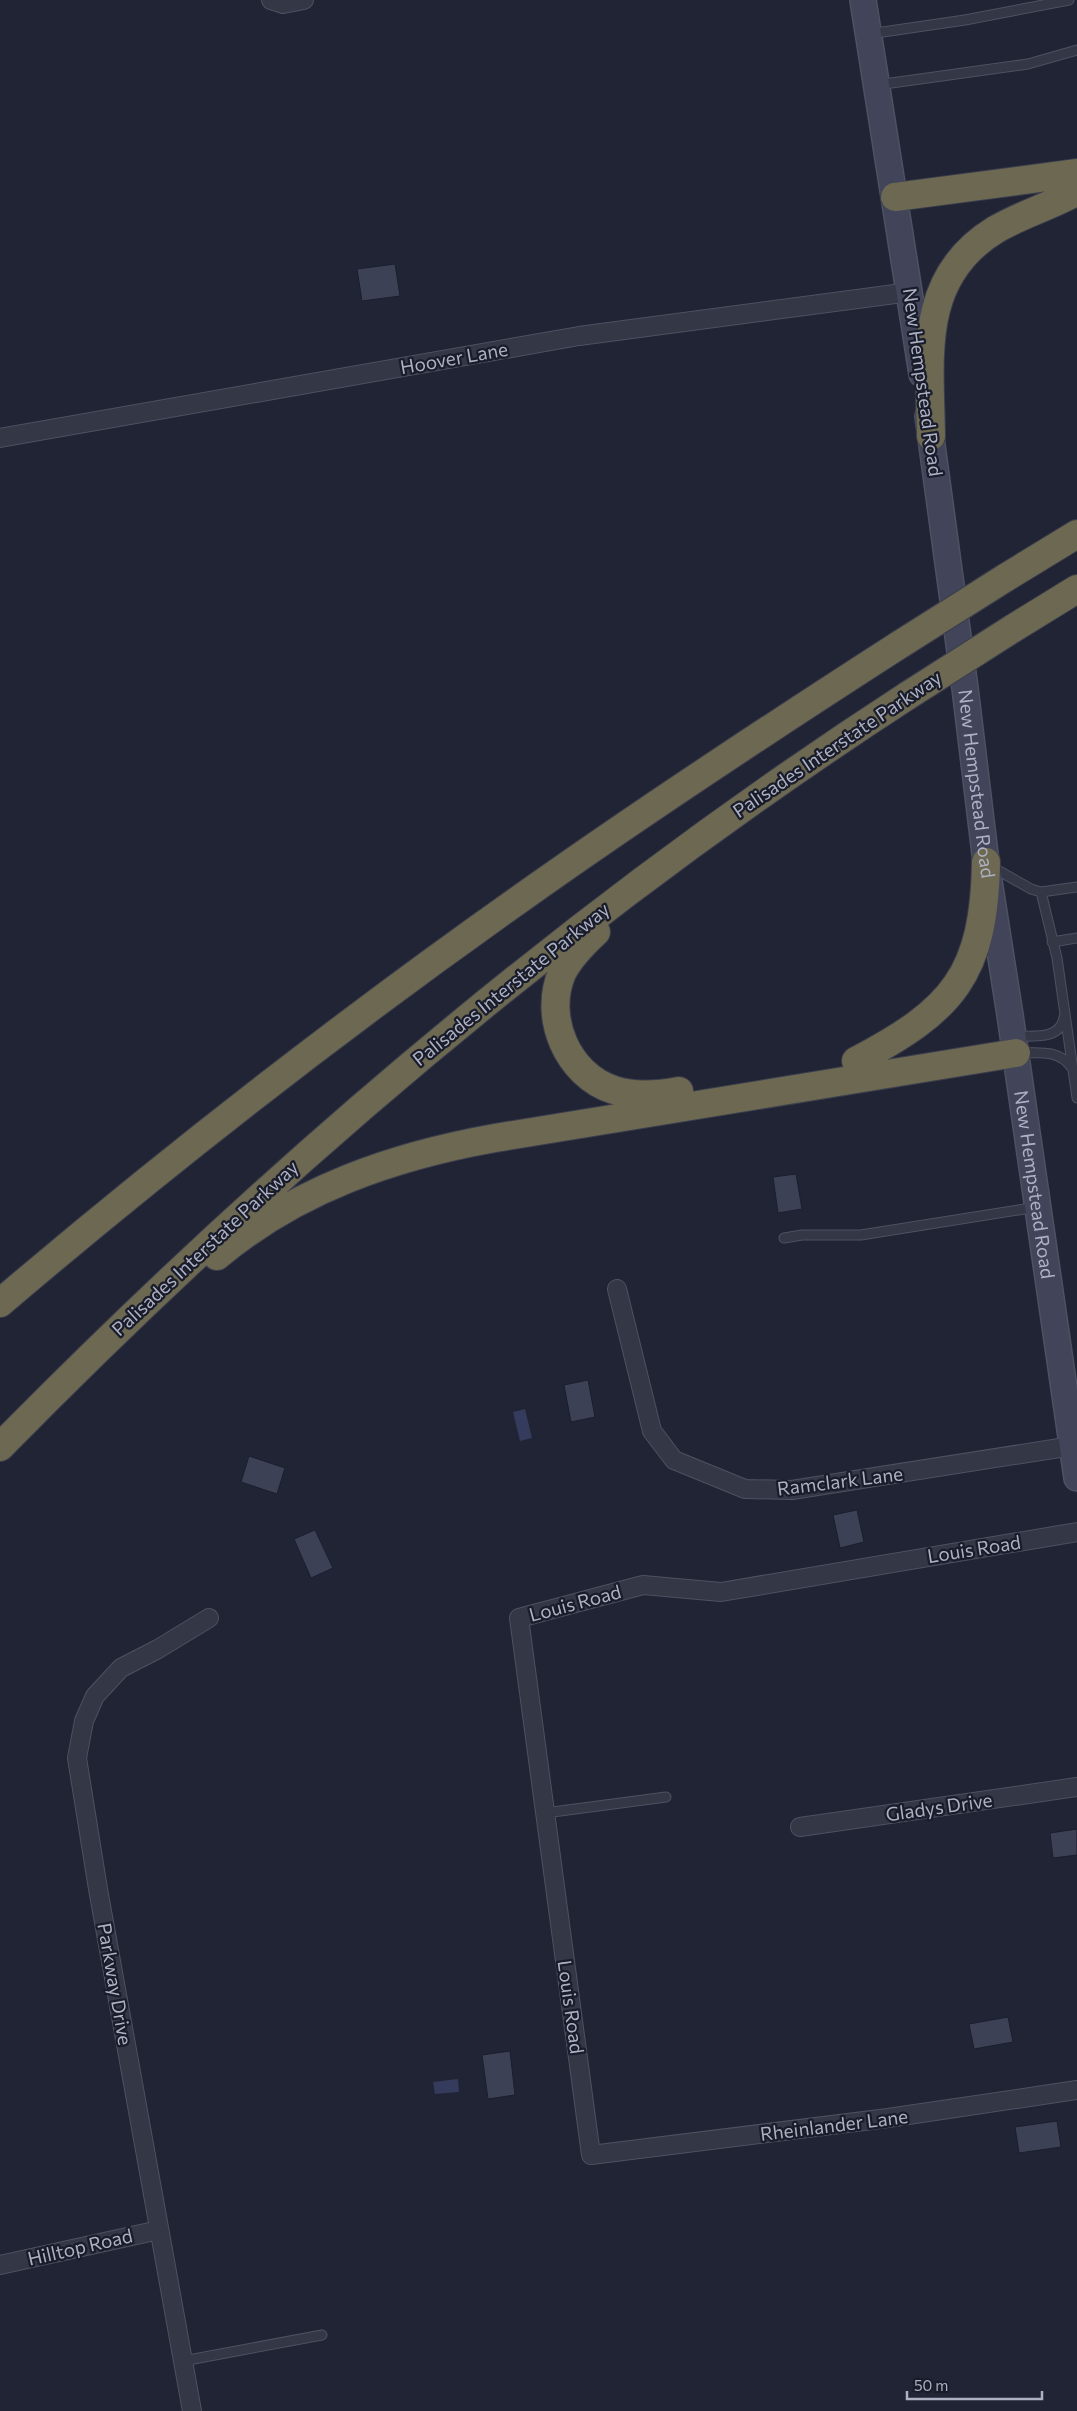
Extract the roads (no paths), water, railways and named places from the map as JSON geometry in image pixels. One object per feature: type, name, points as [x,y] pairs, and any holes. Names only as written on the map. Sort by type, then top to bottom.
[{"type":"highway","points":[[896,205],[1076,186]]},
{"type":"highway","points":[[931,436],[932,325],[938,298],[950,274],[974,245],[995,230],[1021,216],[1048,206],[1076,186]]},
{"type":"highway","points":[[0,1303],[248,1100],[464,939],[685,785],[899,645],[1077,533]]},
{"type":"highway","name":"Palisades Interstate Parkway","points":[[0,1447],[199,1251],[298,1160],[399,1073],[555,946],[770,788],[907,696],[1077,589]]},
{"type":"highway","points":[[770,788],[578,950],[566,966],[558,984],[556,1006],[558,1027],[567,1050],[591,1078],[612,1090],[637,1094],[671,1092],[856,1062],[1014,1045]]},
{"type":"highway","points":[[856,1062],[916,1026],[944,1001],[961,979],[973,956],[980,930],[986,862]]},
{"type":"highway","points":[[55,1391],[254,1228],[310,1196],[369,1170],[432,1151],[480,1140],[1014,1045]]},
{"type":"street","points":[[271,0],[283,4],[304,0]]},
{"type":"street","name":"New Hempstead Road","points":[[864,0],[931,436],[986,862],[1037,1207],[1072,1417],[1072,1446],[1077,1478]]},
{"type":"street","name":"Hoover Lane","points":[[0,438],[579,336],[910,292]]},
{"type":"street","name":"Ramclark Lane","points":[[617,1289],[652,1431],[674,1460],[745,1489],[792,1490],[1072,1446]]},
{"type":"street","name":"Louis Road","points":[[591,2155],[519,1618],[643,1585],[721,1592],[1077,1532]]},
{"type":"street","name":"Parkway Drive","points":[[192,2411],[98,1889],[77,1758],[84,1721],[96,1696],[121,1668],[158,1649],[209,1618]]},
{"type":"street","name":"Gladys Drive","points":[[800,1827],[1077,1787]]},
{"type":"street","name":"Rheinlander Lane","points":[[591,2155],[888,2118],[1077,2090]]},
{"type":"street","name":"Hilltop Road","points":[[0,2265],[159,2230]]},
{"type":"lane","points":[[869,34],[1069,0]]},
{"type":"lane","points":[[877,85],[1028,64],[1077,50]]},
{"type":"lane","points":[[986,862],[1031,889],[1041,892],[1077,886]]},
{"type":"lane","points":[[1041,892],[1057,958],[1077,1098]]},
{"type":"lane","points":[[1052,942],[1077,938]]},
{"type":"lane","points":[[1014,1045],[1036,1036],[1053,1033],[1060,1028],[1065,1011]]},
{"type":"lane","points":[[1014,1045],[1055,1054],[1068,1062],[1073,1069]]},
{"type":"lane","points":[[784,1238],[802,1235],[861,1235],[1037,1207]]},
{"type":"lane","points":[[545,1813],[666,1797]]},
{"type":"lane","points":[[183,2361],[322,2336]]},
{"type":"water","points":[[525,1409],[532,1438],[520,1441],[513,1412]]},
{"type":"water","points":[[458,2079],[459,2092],[435,2094],[433,2082]]}]
